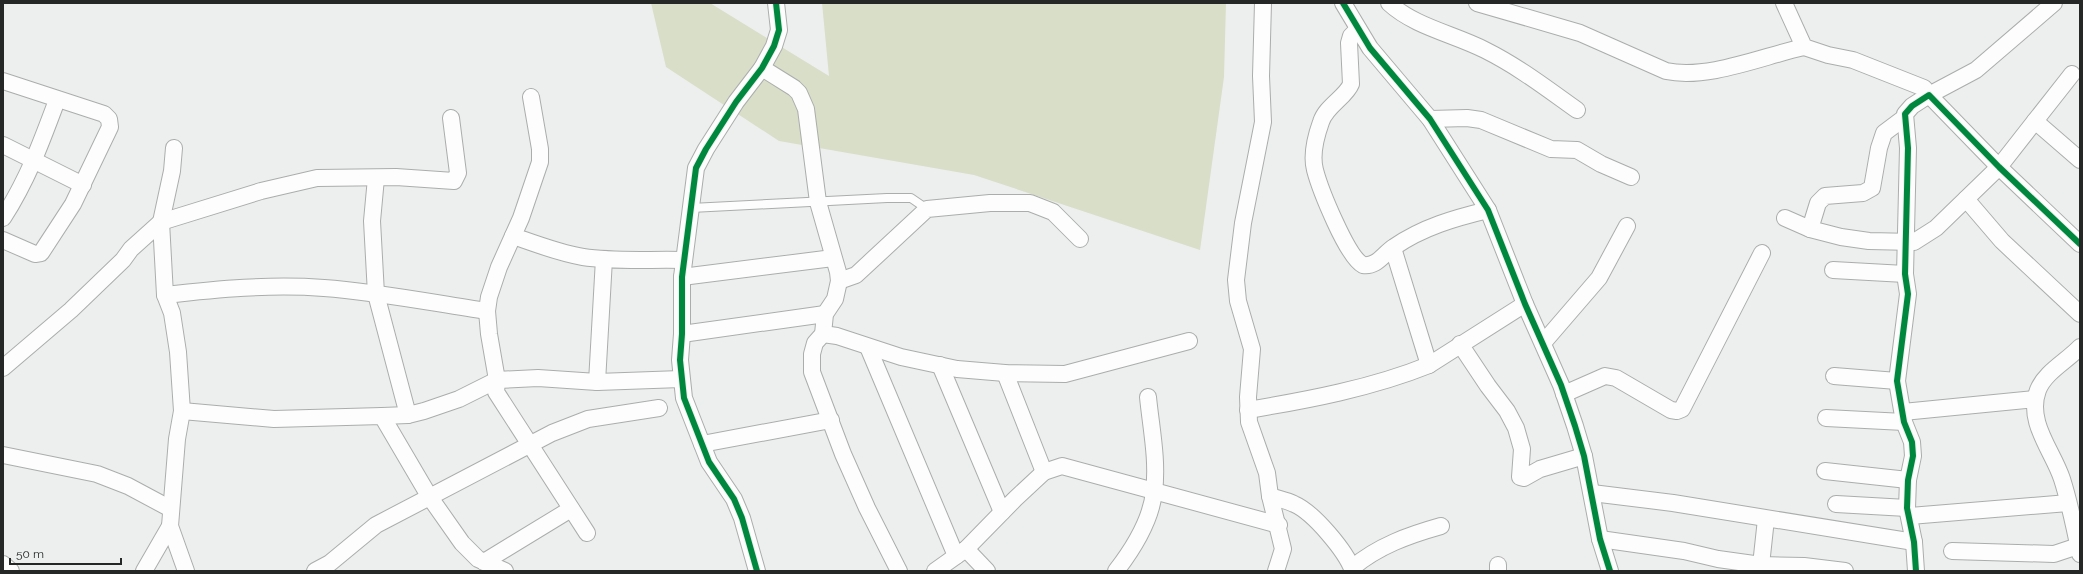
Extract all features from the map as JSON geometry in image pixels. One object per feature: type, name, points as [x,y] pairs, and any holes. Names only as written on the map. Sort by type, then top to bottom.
[{"type":"street","points":[[757,571],[748,534],[738,508],[709,462],[684,398],[680,360],[682,334],[682,277],[691,208],[699,163],[736,102],[762,68],[778,38],[779,30],[776,3]]},
{"type":"street","points":[[1263,3],[1261,70],[1263,122],[1243,223],[1236,280],[1238,301],[1252,349],[1248,410],[1250,422],[1267,473],[1270,496],[1279,525],[1283,549],[1276,571]]},
{"type":"street","points":[[1343,3],[1370,48],[1430,119],[1488,210],[1525,304],[1564,394],[1584,456],[1587,478],[1592,493],[1600,539],[1610,571]]},
{"type":"street","points":[[1388,3],[1410,17],[1484,49],[1535,78],[1577,110]]},
{"type":"street","points":[[1477,3],[1580,33],[1666,71],[1679,74],[1726,68],[1773,54],[1804,48],[1853,60],[1924,88],[1999,167],[2080,244]]},
{"type":"street","points":[[1784,3],[1804,48]]},
{"type":"street","points":[[1810,229],[1818,203],[1825,196],[1863,193],[1872,188],[1879,148],[1884,133],[1904,118],[1912,106],[1929,95],[1976,70],[2054,3]]},
{"type":"street","points":[[1358,29],[1351,36],[1349,43],[1351,84],[1349,89],[1331,105],[1321,120],[1314,155],[1315,170],[1335,222],[1357,261],[1363,265],[1372,264],[1377,262],[1392,248],[1429,227],[1488,210]]},
{"type":"street","points":[[762,68],[788,83],[802,99],[806,109],[818,202],[838,272],[839,281],[835,300],[825,314],[823,334],[815,343],[812,354],[812,372],[867,508],[899,571]]},
{"type":"street","points":[[1785,218],[1810,229],[1848,238],[1906,243],[1914,242],[1925,237],[1999,167],[2072,74]]},
{"type":"street","points":[[3,81],[57,100],[104,114],[109,120],[110,127],[73,204],[41,253],[35,254],[3,240]]},
{"type":"street","points":[[532,97],[540,149],[540,162],[513,236],[499,267],[489,297],[487,311],[489,334],[497,380],[496,392],[587,533]]},
{"type":"street","points":[[3,218],[20,190],[34,162],[57,100]]},
{"type":"street","points":[[3,368],[71,310],[123,260],[131,249],[161,222],[290,183],[317,178],[376,178],[454,181],[458,172],[451,118]]},
{"type":"street","points":[[1430,119],[1466,118],[1481,120],[1551,149],[1577,150],[1601,164],[1631,177]]},
{"type":"street","points":[[1904,118],[1908,148],[1905,214],[1905,274],[1908,294],[1897,381],[1903,417],[1912,442],[1913,456],[1908,480],[1908,512],[1914,542],[1916,571]]},
{"type":"street","points":[[2035,121],[2080,160]]},
{"type":"street","points":[[3,145],[34,162],[83,185]]},
{"type":"street","points":[[174,148],[172,171],[161,222],[165,295],[172,313],[178,352],[182,411],[177,439],[170,526],[186,571]]},
{"type":"street","points":[[376,178],[372,221],[376,294],[408,415]]},
{"type":"street","points":[[1966,199],[2002,241],[2080,314]]},
{"type":"street","points":[[839,281],[856,275],[928,209],[997,202],[1023,202],[1037,204],[1060,218],[1080,239]]},
{"type":"street","points":[[1543,343],[1599,278],[1627,226]]},
{"type":"street","points":[[513,236],[559,252],[604,259],[684,260]]},
{"type":"street","points":[[1392,248],[1429,365]]},
{"type":"street","points":[[1564,394],[1605,376],[1616,378],[1671,410],[1677,411],[1682,409],[1762,253]]},
{"type":"street","points":[[682,277],[833,258]]},
{"type":"street","points":[[597,382],[604,259]]},
{"type":"street","points":[[1833,270],[1905,274]]},
{"type":"street","points":[[165,295],[237,288],[323,288],[376,294],[487,311]]},
{"type":"street","points":[[1248,410],[1354,388],[1393,378],[1429,365],[1525,304]]},
{"type":"street","points":[[682,334],[825,314]]},
{"type":"street","points":[[823,334],[837,336],[868,347],[957,369],[1005,373],[1065,374],[1190,341]]},
{"type":"street","points":[[1460,344],[1507,411],[1516,428],[1522,449],[1520,477],[1524,478],[1540,469],[1584,456]]},
{"type":"street","points":[[868,347],[961,553],[987,571]]},
{"type":"street","points":[[1952,551],[2054,554],[2079,550],[2076,525],[2056,462],[2039,431],[2035,399],[2038,389],[2044,379],[2070,358],[2080,347]]},
{"type":"street","points":[[940,365],[1002,512]]},
{"type":"street","points":[[1005,373],[1044,472]]},
{"type":"street","points":[[1834,376],[1897,381]]},
{"type":"street","points":[[182,411],[274,419],[408,415],[458,399],[497,380],[538,378],[597,382],[681,379]]},
{"type":"street","points":[[1116,571],[1133,546],[1144,524],[1154,492],[1155,458],[1148,397]]},
{"type":"street","points":[[1826,418],[1903,417],[2035,399]]},
{"type":"street","points":[[315,571],[330,563],[376,525],[552,432],[588,419],[659,408]]},
{"type":"street","points":[[382,416],[429,496],[462,543],[484,562],[505,571]]},
{"type":"street","points":[[702,444],[831,420]]},
{"type":"street","points":[[3,455],[97,474],[128,486],[171,509]]},
{"type":"street","points":[[935,571],[961,553],[1044,472],[1062,466],[1279,525]]},
{"type":"street","points":[[1825,471],[1908,480]]},
{"type":"street","points":[[1592,493],[1673,503],[1914,542]]},
{"type":"street","points":[[1270,496],[1294,504],[1309,514],[1337,546],[1352,570],[1375,550],[1420,532],[1441,526]]},
{"type":"street","points":[[1836,504],[1908,512],[2068,503]]},
{"type":"street","points":[[484,562],[571,509]]},
{"type":"street","points":[[1761,565],[1766,519]]},
{"type":"street","points":[[144,571],[170,526]]},
{"type":"street","points":[[1600,539],[1684,551],[1719,565],[1804,566],[1845,571]]},
{"type":"street","points":[[3,564],[11,571]]},
{"type":"lane","points":[[691,208],[911,198],[928,209]]},
{"type":"green space","points":[[651,3],[710,3],[829,76],[822,3],[1226,3],[1224,77],[1200,250],[974,175],[779,141],[666,67]]},
{"type":"cycle path","points":[[757,571],[742,518],[734,499],[709,462],[684,398],[680,360],[682,334],[682,277],[696,168],[706,149],[736,102],[762,68],[774,46],[779,30],[776,3]]},
{"type":"cycle path","points":[[1343,3],[1370,48],[1430,119],[1488,210],[1525,304],[1561,385],[1575,426],[1584,456],[1600,539],[1610,571]]},
{"type":"cycle path","points":[[1916,571],[1914,542],[1907,508],[1908,480],[1913,456],[1912,442],[1904,422],[1897,381],[1908,294],[1905,274],[1908,148],[1905,114],[1912,106],[1929,95],[1999,167],[2080,244]]}]
